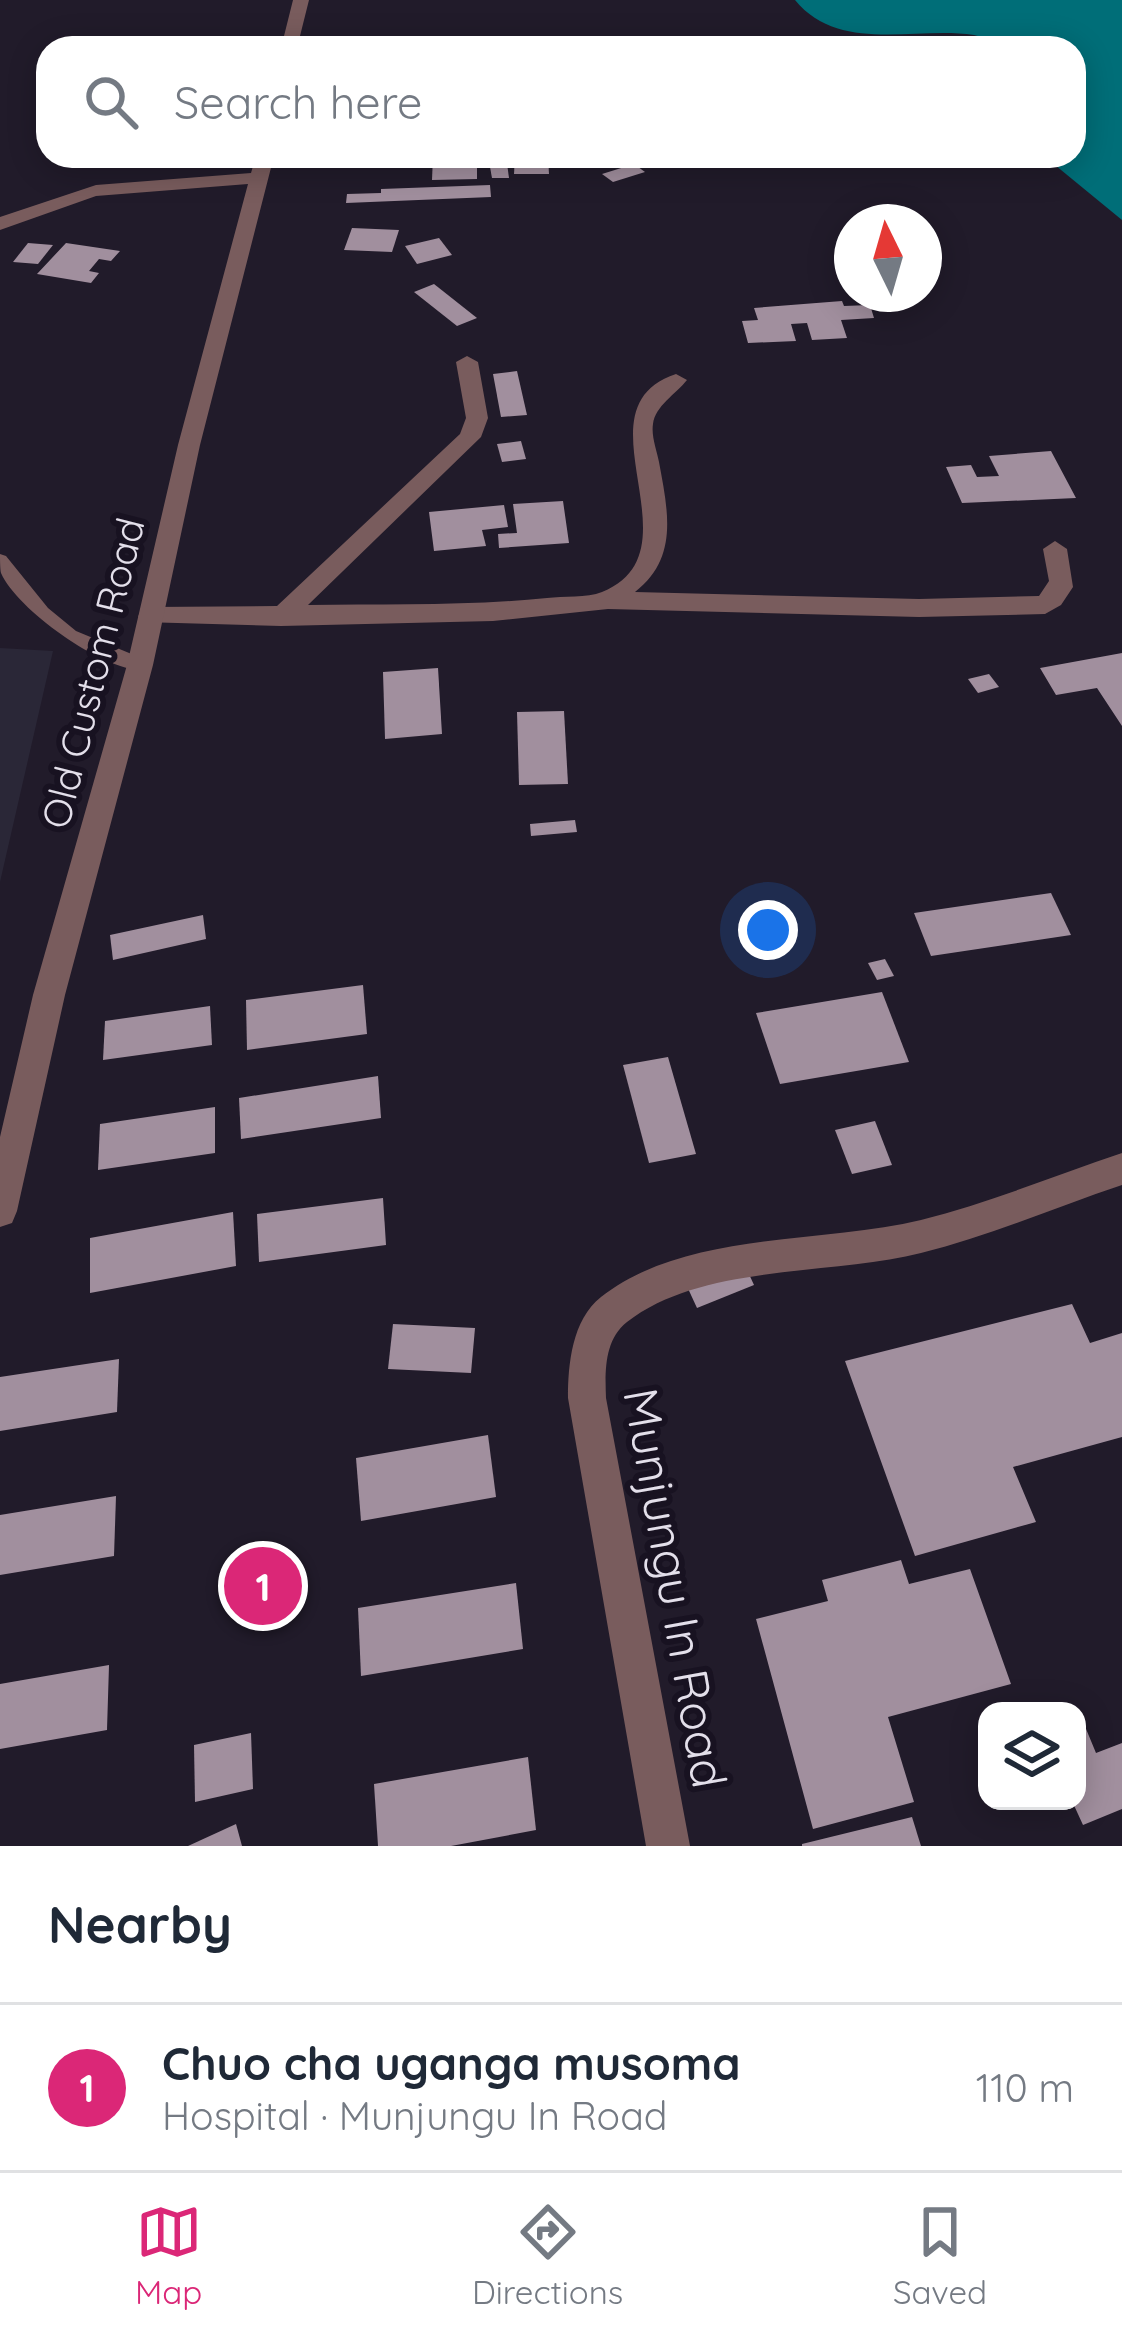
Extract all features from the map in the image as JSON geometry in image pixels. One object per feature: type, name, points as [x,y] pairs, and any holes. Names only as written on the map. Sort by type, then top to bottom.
[{"type":"street","points":[[292,36],[301,0]]},
{"type":"street","points":[[0,224],[45,201],[82,190],[255,168]]},
{"type":"street","name":"Old Custom Road","points":[[0,1211],[49,995],[140,665],[189,445],[263,168]]},
{"type":"street","points":[[281,617],[470,437],[477,418],[467,362]]},
{"type":"street","points":[[608,600],[646,571],[655,539],[655,504],[641,426],[648,407],[676,380]]},
{"type":"street","points":[[151,616],[494,612],[608,600],[919,608],[1045,605],[1063,586],[1055,549]]},
{"type":"street","name":"Munjungu In Road","points":[[668,1846],[587,1398],[586,1356],[611,1311],[661,1285],[723,1266],[920,1237],[1122,1168]]},
{"type":"lane","points":[[0,560],[42,612],[70,635],[140,665]]},
{"type":"shaded area","points":[[0,648],[53,651],[0,882]]},
{"type":"water","points":[[795,0],[1122,0],[1122,220],[1059,168],[1086,168],[1086,36],[879,34],[833,27]]},
{"type":"building","points":[[432,168],[477,168],[477,179],[432,180]]},
{"type":"building","points":[[490,168],[508,168],[509,178],[492,178]]},
{"type":"building","points":[[514,168],[549,168],[549,174],[514,174]]},
{"type":"building","points":[[621,168],[645,172],[613,182],[602,174]]},
{"type":"building","points":[[490,185],[491,197],[346,203],[347,194],[381,193],[381,189]]},
{"type":"building","points":[[352,228],[399,230],[392,252],[344,250]]},
{"type":"building","points":[[439,238],[452,255],[417,264],[405,246]]},
{"type":"building","points":[[28,243],[53,245],[38,264],[13,262]]},
{"type":"building","points":[[66,243],[120,251],[111,261],[99,259],[89,271],[99,273],[91,283],[37,274]]},
{"type":"building","points":[[434,284],[477,318],[457,326],[414,292]]},
{"type":"building","points":[[834,302],[834,312],[872,312],[874,318],[841,320],[847,338],[812,340],[807,323],[791,324],[796,341],[748,343],[742,321],[758,320],[754,308]]},
{"type":"building","points":[[517,371],[527,415],[501,417],[493,374]]},
{"type":"building","points":[[521,441],[526,459],[502,462],[497,444]]},
{"type":"building","points":[[1051,451],[1076,498],[962,503],[946,467],[971,465],[977,477],[999,476],[989,456]]},
{"type":"building","points":[[563,501],[569,543],[499,548],[498,534],[517,533],[513,504]]},
{"type":"building","points":[[504,505],[508,527],[482,530],[486,546],[434,551],[429,512]]},
{"type":"building","points":[[1122,653],[1122,726],[1097,688],[1056,695],[1040,668]]},
{"type":"building","points":[[438,668],[442,734],[385,739],[383,672]]},
{"type":"building","points":[[989,674],[999,687],[978,693],[968,679]]},
{"type":"building","points":[[564,711],[568,784],[519,785],[517,712]]},
{"type":"building","points":[[575,820],[577,832],[531,836],[530,824]]},
{"type":"building","points":[[1051,893],[1071,935],[931,956],[914,913]]},
{"type":"building","points":[[203,915],[206,939],[113,960],[110,935]]},
{"type":"building","points":[[885,959],[894,976],[877,980],[868,963]]},
{"type":"building","points":[[363,985],[367,1034],[247,1050],[246,1000]]},
{"type":"building","points":[[882,992],[909,1062],[780,1084],[756,1013]]},
{"type":"building","points":[[210,1006],[212,1045],[103,1060],[105,1021]]},
{"type":"building","points":[[668,1057],[696,1154],[649,1163],[623,1065]]},
{"type":"building","points":[[378,1076],[381,1118],[241,1139],[239,1098]]},
{"type":"building","points":[[215,1107],[215,1153],[98,1170],[100,1124]]},
{"type":"building","points":[[875,1121],[892,1165],[852,1174],[835,1130]]},
{"type":"building","points":[[383,1198],[386,1245],[259,1262],[257,1214]]},
{"type":"building","points":[[233,1212],[236,1266],[90,1293],[90,1238]]},
{"type":"building","points":[[742,1259],[754,1285],[697,1308],[685,1282]]},
{"type":"building","points":[[1072,1304],[1090,1343],[1122,1333],[1122,1437],[1013,1467],[1036,1522],[915,1556],[845,1361]]},
{"type":"building","points":[[393,1324],[475,1328],[471,1373],[388,1369]]},
{"type":"building","points":[[119,1359],[117,1412],[0,1431],[0,1377]]},
{"type":"building","points":[[488,1435],[496,1497],[361,1521],[356,1458]]},
{"type":"building","points":[[116,1496],[114,1556],[0,1575],[0,1515]]},
{"type":"building","points":[[901,1560],[909,1584],[970,1569],[1011,1684],[888,1717],[914,1802],[813,1829],[756,1619],[828,1601],[822,1580]]},
{"type":"building","points":[[516,1583],[523,1649],[361,1676],[358,1608]]},
{"type":"building","points":[[109,1665],[107,1730],[0,1749],[0,1684]]},
{"type":"building","points":[[1086,1729],[1096,1753],[1122,1743],[1122,1809],[1083,1825],[1076,1810],[1086,1810]]},
{"type":"building","points":[[251,1733],[253,1789],[195,1802],[194,1745]]},
{"type":"building","points":[[528,1757],[536,1830],[451,1846],[378,1846],[374,1784]]},
{"type":"building","points":[[912,1817],[921,1846],[802,1846],[802,1844]]},
{"type":"building","points":[[236,1824],[242,1846],[188,1846]]},
{"type":"place","name":"Chuo cha uganga musoma","points":[[263,1586]]}]
